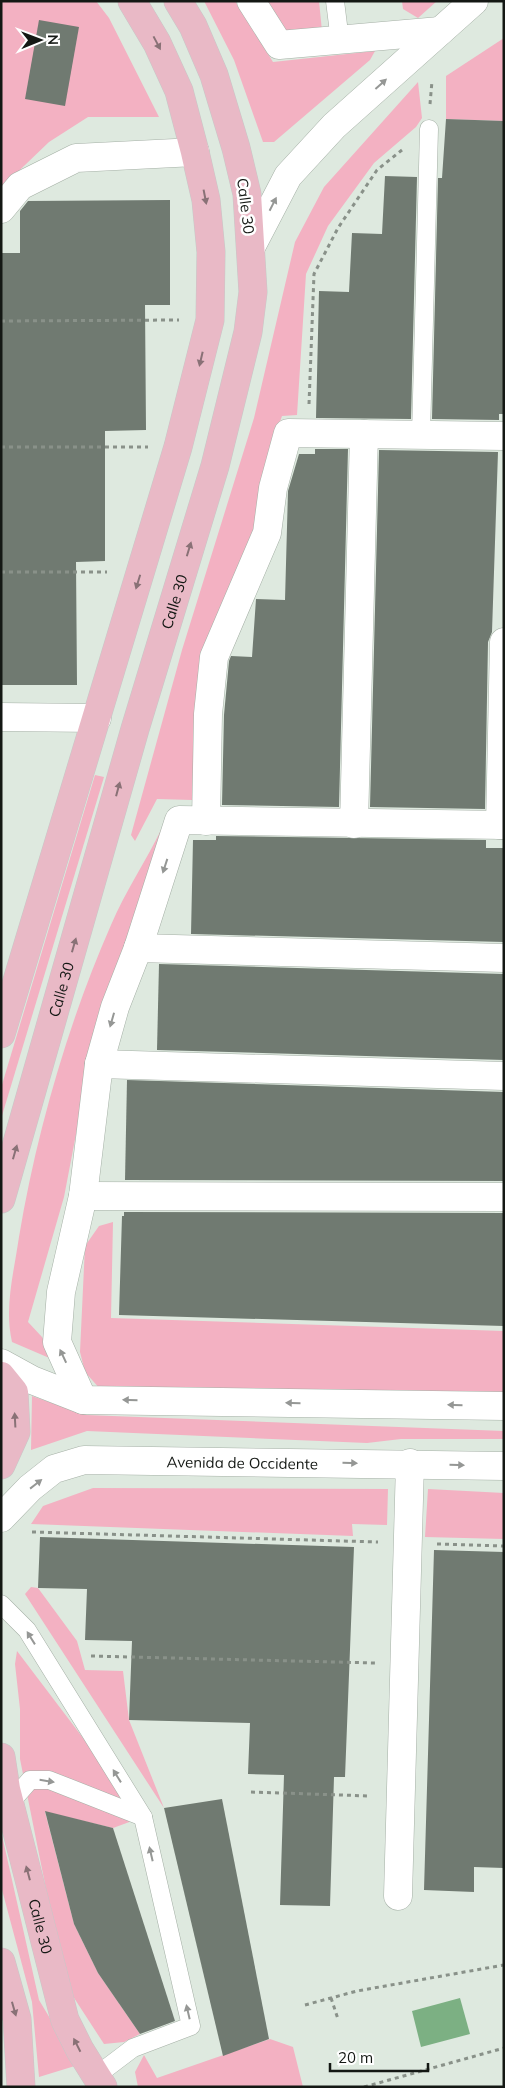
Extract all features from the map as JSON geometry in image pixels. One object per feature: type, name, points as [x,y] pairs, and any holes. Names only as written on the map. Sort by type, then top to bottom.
[{"type":"main road","points":[[1,1034],[141,573],[178,446],[210,320],[211,252],[206,200],[195,152],[179,91],[157,43],[132,1]]},
{"type":"main road","name":"Calle 30","points":[[1,1199],[135,729],[215,466],[248,332],[253,292],[246,194],[236,148],[214,75],[193,26],[178,1]]},
{"type":"main road","points":[[1,1376],[14,1392],[16,1432],[1,1465]]},
{"type":"main road","name":"Calle 30","points":[[1,1757],[10,1803],[65,2020],[80,2050],[99,2081]]},
{"type":"main road","points":[[1,1962],[17,2019],[21,2087]]},
{"type":"street","points":[[251,1],[280,46],[435,35]]},
{"type":"street","points":[[251,247],[288,176],[334,126],[474,1]]},
{"type":"street","points":[[1,209],[20,186],[76,158],[195,152]]},
{"type":"street","points":[[206,820],[208,714],[214,657],[267,532],[273,488],[288,433],[504,436]]},
{"type":"street","points":[[354,824],[364,434]]},
{"type":"street","points":[[83,1400],[56,1342],[61,1292],[82,1196],[99,1064],[115,1007],[138,948],[179,820],[502,825],[504,642]]},
{"type":"street","points":[[1,717],[97,718]]},
{"type":"street","points":[[138,948],[504,958]]},
{"type":"street","points":[[99,1064],[504,1076]]},
{"type":"street","points":[[82,1196],[504,1197]]},
{"type":"street","points":[[1,1363],[32,1380],[83,1400],[504,1406]]},
{"type":"street","name":"Avenida de Occidente","points":[[12,1525],[30,1488],[54,1470],[84,1460],[410,1463],[504,1466]]},
{"type":"street","points":[[398,1896],[406,1543],[410,1463]]},
{"type":"lane","points":[[336,1],[340,41]]},
{"type":"lane","points":[[421,435],[429,129]]},
{"type":"lane","points":[[1,1604],[27,1630],[143,1817],[191,2026],[133,2048],[99,2081]]},
{"type":"lane","points":[[10,1803],[30,1780],[49,1780],[143,1817]]},
{"type":"path","points":[[308,433],[314,274],[338,228],[377,170],[429,129],[435,35]]},
{"type":"path","points":[[1,321],[210,320]]},
{"type":"path","points":[[1,447],[178,446]]},
{"type":"path","points":[[1,572],[141,573]]},
{"type":"path","points":[[12,1525],[504,1546]]},
{"type":"path","points":[[91,1656],[404,1663]]},
{"type":"path","points":[[251,1792],[400,1796]]},
{"type":"path","points":[[305,2005],[423,1978],[504,1965]]},
{"type":"path","points":[[331,1998],[338,2020]]},
{"type":"path","points":[[364,2087],[504,2048]]},
{"type":"shaded area","points":[[1,1],[96,1],[109,18],[159,117],[88,117],[49,142],[1,188]]},
{"type":"shaded area","points":[[204,1],[235,1],[273,62],[375,51],[370,60],[274,142],[263,142],[234,60]]},
{"type":"shaded area","points":[[260,1],[319,1],[322,31],[282,34]]},
{"type":"shaded area","points":[[402,1],[437,1],[418,18],[403,9]]},
{"type":"shaded area","points":[[504,38],[504,121],[446,119],[446,76]]},
{"type":"shaded area","points":[[418,82],[422,118],[416,127],[374,163],[328,226],[306,274],[297,415],[282,416],[269,453],[258,521],[228,595],[199,793],[192,800],[157,799],[135,841],[131,835],[182,650],[254,418],[295,242],[324,187]]},
{"type":"shaded area","points":[[95,775],[104,777],[1,1119],[1,1088]]},
{"type":"shaded area","points":[[162,828],[168,830],[90,1061],[64,1197],[28,1322],[42,1337],[54,1360],[12,1342],[9,1303],[26,1198],[56,1078],[81,999],[117,913]]},
{"type":"shaded area","points":[[113,1222],[111,1318],[504,1331],[504,1395],[101,1390],[85,1372],[80,1352],[85,1246],[99,1226]]},
{"type":"shaded area","points":[[32,1396],[86,1415],[504,1431],[504,1439],[401,1439],[367,1443],[87,1431],[31,1450]]},
{"type":"shaded area","points":[[93,1488],[388,1489],[387,1525],[352,1524],[353,1536],[31,1524],[43,1506]]},
{"type":"shaded area","points":[[428,1489],[504,1493],[504,1539],[425,1537]]},
{"type":"shaded area","points":[[31,1587],[38,1588],[77,1641],[85,1670],[123,1671],[129,1720],[164,1808],[25,1594]]},
{"type":"shaded area","points":[[17,1651],[143,1817],[113,1828],[45,1812],[74,1924],[98,1973],[140,2034],[124,2042],[104,2044],[65,1984],[20,1759],[20,1709],[15,1664]]},
{"type":"shaded area","points":[[1,1831],[39,2000],[78,2065],[39,2077],[32,2002],[1,1886]]},
{"type":"shaded area","points":[[460,1998],[470,2034],[421,2047],[412,2011]]},
{"type":"shaded area","points":[[270,2039],[293,2047],[303,2087],[138,2087],[135,2072],[144,2055],[157,2078]]},
{"type":"building","points":[[39,20],[79,27],[65,106],[25,99]]},
{"type":"building","points":[[446,119],[504,121],[504,414],[499,414],[499,420],[432,419],[438,178],[442,178]]},
{"type":"building","points":[[385,176],[417,177],[411,419],[316,418],[319,291],[349,292],[352,233],[382,234]]},
{"type":"building","points":[[170,200],[170,305],[145,305],[146,430],[105,431],[105,561],[76,562],[77,685],[1,685],[1,253],[20,253],[20,211],[28,201]]},
{"type":"building","points":[[315,449],[348,449],[339,807],[222,805],[224,715],[229,661],[231,656],[252,657],[256,599],[285,600],[288,491],[299,454],[315,454]]},
{"type":"building","points":[[379,450],[498,452],[492,632],[488,642],[485,809],[370,807]]},
{"type":"building","points":[[216,836],[486,840],[486,848],[504,848],[504,942],[191,934],[193,840],[216,840]]},
{"type":"building","points":[[159,964],[504,974],[504,1060],[157,1050]]},
{"type":"building","points":[[127,1080],[504,1092],[504,1181],[125,1180]]},
{"type":"building","points":[[124,1212],[504,1213],[504,1326],[119,1315],[122,1216],[124,1216]]},
{"type":"building","points":[[40,1537],[354,1547],[345,1777],[334,1777],[330,1906],[280,1905],[284,1775],[248,1774],[250,1723],[129,1720],[132,1641],[85,1640],[87,1589],[38,1588]]},
{"type":"building","points":[[434,1550],[504,1552],[504,1868],[474,1867],[474,1892],[424,1890]]},
{"type":"building","points":[[222,1799],[269,2039],[223,2056],[164,1808]]},
{"type":"building","points":[[45,1811],[113,1828],[175,2021],[140,2034],[98,1973],[74,1924]]}]
